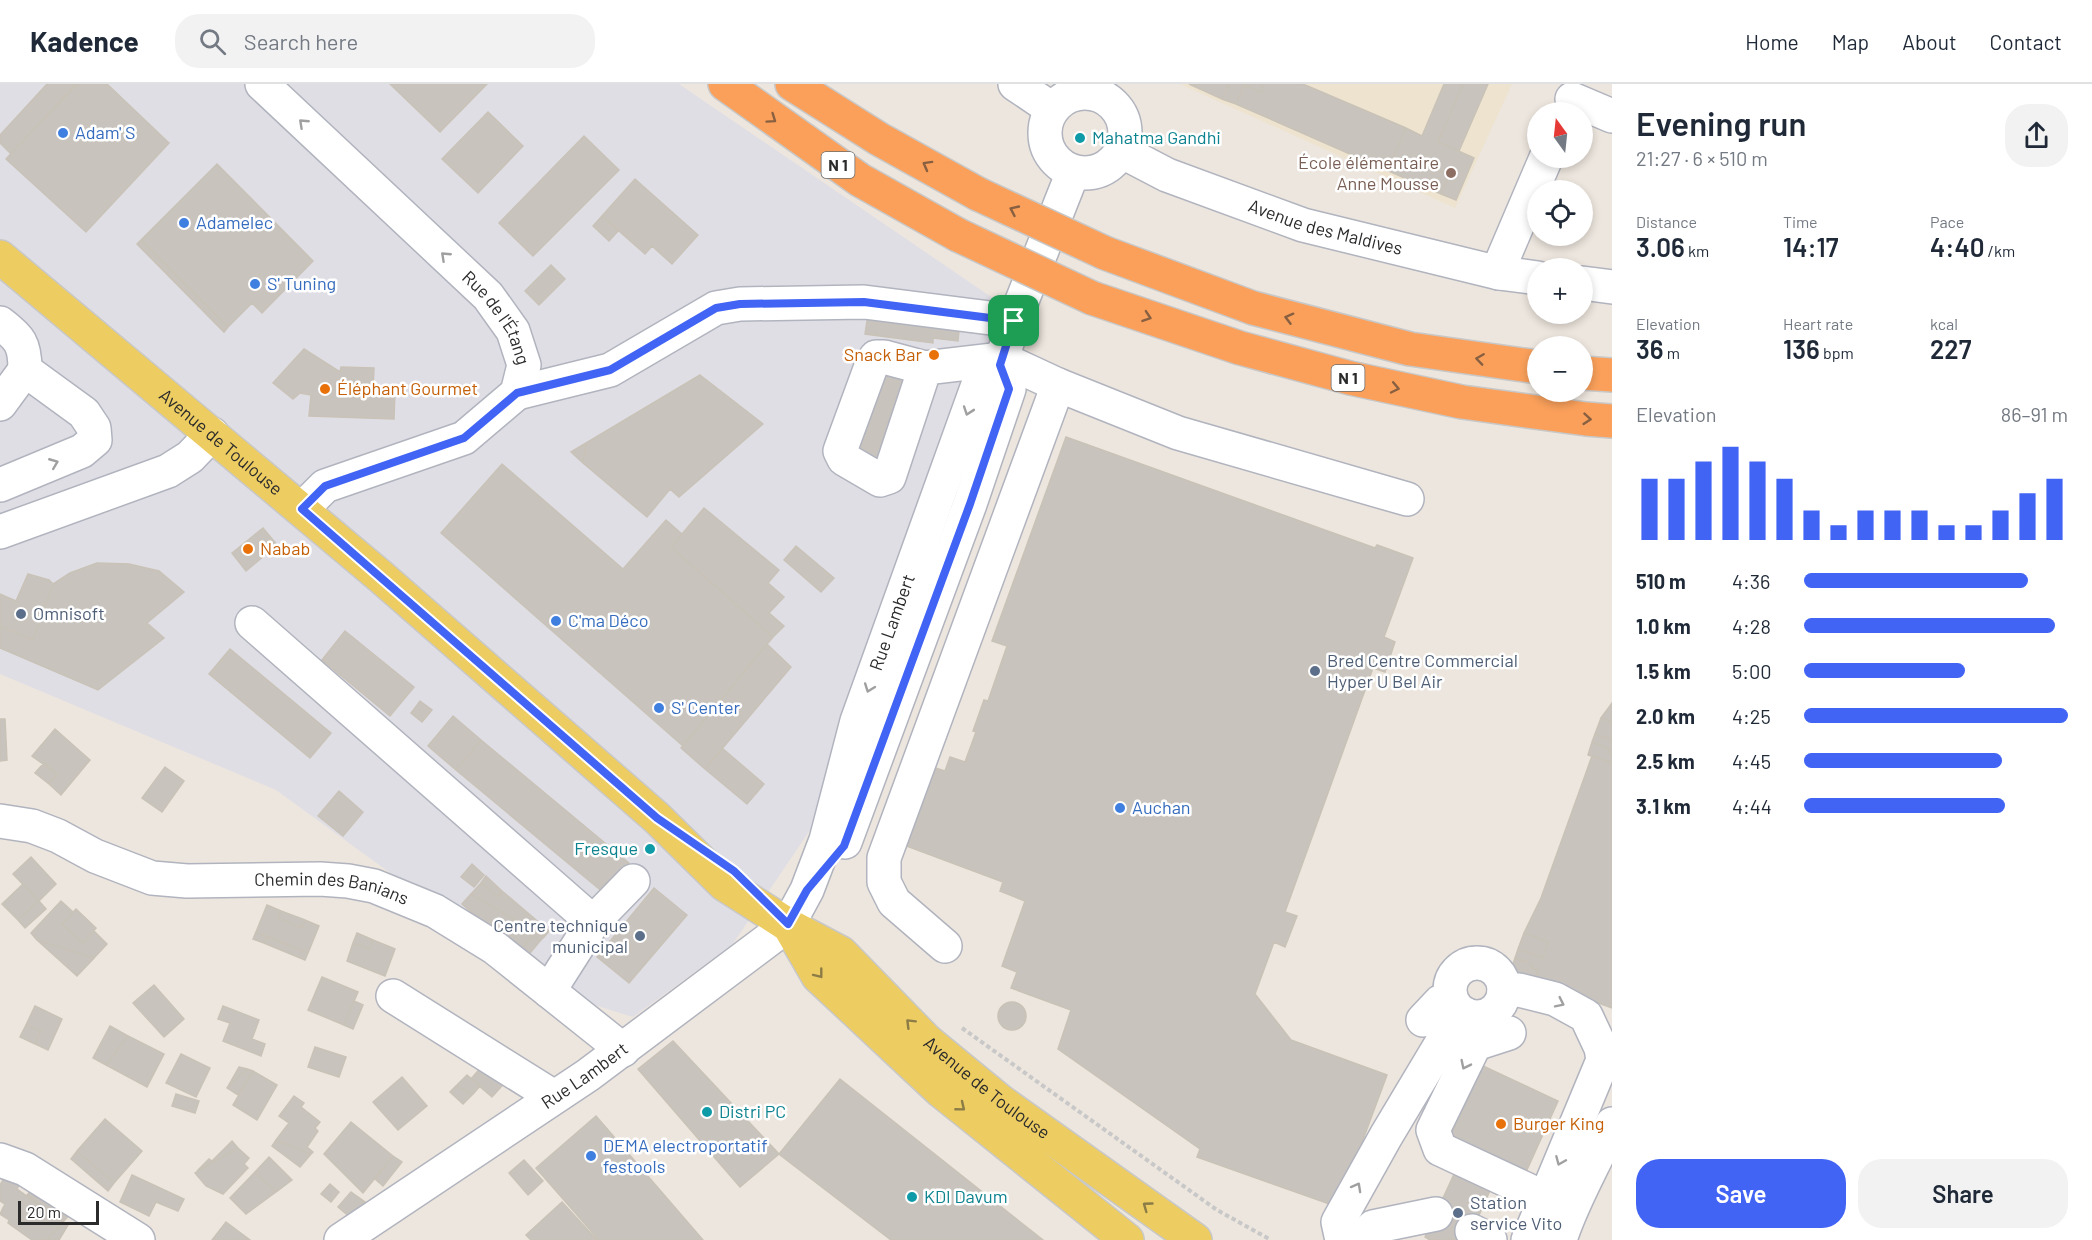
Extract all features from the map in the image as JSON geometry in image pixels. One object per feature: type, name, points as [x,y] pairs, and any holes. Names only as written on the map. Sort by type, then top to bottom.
[{"type":"highway","name":"N 1","points":[[725,84],[860,180],[958,235],[1092,298],[1240,348],[1350,378],[1462,402],[1612,421]]},
{"type":"highway","name":"N 1","points":[[792,84],[879,139],[978,194],[1105,253],[1253,308],[1410,350],[1527,366]]},
{"type":"highway","points":[[1593,374],[1612,375]]},
{"type":"main road","name":"Avenue de Toulouse","points":[[0,257],[138,375],[302,509],[657,818],[724,884],[788,924],[841,953],[927,1041],[1000,1101],[1195,1240]]},
{"type":"main road","name":"Avenue de Toulouse","points":[[788,924],[818,976],[941,1091],[1127,1240]]},
{"type":"main road","points":[[1144,1240],[1167,1235],[1184,1240]]},
{"type":"street","name":"Rue de l'Étang","points":[[262,84],[488,296],[513,330],[524,365],[517,393],[464,438],[325,486],[302,509]]},
{"type":"street","points":[[1015,84],[1052,109]]},
{"type":"street","points":[[1087,88],[1116,107],[1125,128],[1125,140],[1115,160],[1106,167],[1084,173],[1073,172],[1054,160],[1045,141],[1044,130],[1046,119],[1061,100],[1087,88]]},
{"type":"street","points":[[1572,98],[1612,116]]},
{"type":"street","name":"Avenue des Maldives","points":[[1121,151],[1167,175],[1304,225],[1499,273],[1527,277]]},
{"type":"street","points":[[1499,273],[1542,168]]},
{"type":"street","points":[[1001,362],[1014,321],[1073,172]]},
{"type":"street","points":[[1593,284],[1612,287]]},
{"type":"street","points":[[517,393],[610,370],[716,308],[740,304],[864,302],[1014,321]]},
{"type":"street","points":[[0,323],[16,335],[22,343],[25,355],[25,370],[0,404]]},
{"type":"street","points":[[925,369],[1001,362],[1178,433],[1407,499]]},
{"type":"street","name":"Rue Lambert","points":[[341,1240],[623,1050],[788,924],[807,890],[826,840],[857,721],[980,380],[1001,362],[1009,389],[954,548],[844,846],[807,890]]},
{"type":"street","points":[[0,485],[82,451],[95,440],[94,428],[84,413],[25,370]]},
{"type":"street","points":[[945,946],[894,902],[884,882],[884,858],[1058,385]]},
{"type":"street","points":[[0,532],[168,471],[190,457],[212,434]]},
{"type":"street","points":[[252,623],[594,922]]},
{"type":"street","name":"Chemin des Banians","points":[[0,821],[32,826],[58,836],[95,856],[152,878],[187,881],[320,879],[374,886],[435,911],[495,948],[623,1050]]},
{"type":"street","points":[[549,991],[594,922],[633,881]]},
{"type":"street","points":[[1342,1240],[1338,1222],[1447,1034],[1458,1007],[1450,984],[1453,976],[1458,970],[1473,963],[1489,965],[1500,975],[1504,991],[1497,1008],[1490,1014],[1482,1017],[1458,1007],[1440,1002],[1423,1020]]},
{"type":"street","points":[[1504,991],[1518,990],[1555,999],[1586,1016],[1601,1048],[1603,1060],[1528,1240]]},
{"type":"street","points":[[393,996],[554,1097]]},
{"type":"street","points":[[1509,1033],[1476,1044],[1433,1130],[1440,1149],[1532,1192],[1542,1206]]},
{"type":"street","points":[[1560,1240],[1565,1222],[1603,1168],[1612,1124]]},
{"type":"street","points":[[0,1160],[25,1169],[138,1240]]},
{"type":"street","points":[[1360,1240],[1373,1227],[1436,1214]]},
{"type":"path","points":[[959,1025],[1217,1210],[1270,1240]]},
{"type":"shaded area","points":[[0,84],[679,84],[1003,305],[817,820],[732,945],[633,1017],[549,991],[276,790],[0,674]]},
{"type":"shaded area","points":[[1180,84],[1512,84],[1455,208]]},
{"type":"building","points":[[47,84],[76,84],[11,154],[0,143],[0,135]]},
{"type":"building","points":[[77,84],[107,84],[169,143],[86,232],[6,159]]},
{"type":"building","points":[[390,84],[487,84],[440,132]]},
{"type":"building","points":[[1189,84],[1229,84],[1222,99]]},
{"type":"building","points":[[1229,84],[1264,84],[1261,92],[1244,85],[1236,104],[1222,99]]},
{"type":"building","points":[[1264,84],[1303,84],[1406,128],[1392,160],[1405,165],[1408,158],[1449,175],[1441,194],[1236,104],[1244,85],[1261,92]]},
{"type":"building","points":[[1444,84],[1463,84],[1438,142],[1474,158],[1456,200],[1441,194],[1449,175],[1408,158],[1405,165],[1392,160],[1406,128],[1422,136]]},
{"type":"building","points":[[1463,84],[1488,84],[1459,151],[1438,142]]},
{"type":"building","points":[[488,112],[523,146],[478,193],[442,159]]},
{"type":"building","points":[[584,136],[619,170],[533,256],[499,223]]},
{"type":"building","points":[[217,164],[313,261],[262,313],[252,303],[228,327],[141,240]]},
{"type":"building","points":[[635,179],[698,235],[672,264],[652,246],[645,254],[602,216]]},
{"type":"building","points":[[602,216],[619,230],[609,241],[593,226]]},
{"type":"building","points":[[141,240],[228,327],[224,332],[137,244]]},
{"type":"building","points":[[551,265],[565,279],[539,305],[525,291]]},
{"type":"building","points":[[869,308],[960,320],[958,341],[933,338],[933,343],[865,334]]},
{"type":"building","points":[[304,349],[340,372],[341,367],[374,368],[373,388],[395,389],[394,419],[309,416],[311,395],[300,393],[293,399],[273,383]]},
{"type":"building","points":[[883,371],[907,379],[877,467],[854,459]]},
{"type":"building","points":[[700,375],[763,424],[679,497],[670,489],[647,517],[583,463],[586,443]]},
{"type":"building","name":"Auchan","points":[[1066,437],[1375,548],[1377,545],[1413,558],[1384,637],[1395,642],[1385,672],[1373,668],[1285,912],[1297,916],[1285,947],[1274,942],[1255,994],[1291,1040],[1387,1075],[1338,1207],[1197,1157],[1200,1149],[1058,1049],[1071,1010],[1011,988],[1017,972],[1002,966],[1025,901],[1000,891],[1003,882],[904,845],[932,767],[945,771],[950,757],[965,762],[984,700],[988,701],[1007,646],[992,641]]},
{"type":"building","points":[[586,443],[583,463],[571,452]]},
{"type":"building","points":[[502,464],[623,569],[666,520],[682,534],[671,547],[773,637],[683,746],[441,533]]},
{"type":"building","points":[[704,508],[779,570],[768,583],[784,597],[769,613],[784,626],[773,637],[671,547]]},
{"type":"building","points":[[263,528],[277,545],[246,571],[232,553]]},
{"type":"building","points":[[796,546],[834,578],[821,592],[784,560]]},
{"type":"building","points":[[97,563],[129,564],[159,571],[184,592],[147,623],[164,638],[98,690],[0,648],[0,626],[33,640],[53,584],[70,573]]},
{"type":"building","name":"Omnisoft","points":[[28,574],[49,580],[53,584],[33,640],[0,626],[0,594],[16,601]]},
{"type":"building","points":[[345,631],[414,687],[390,716],[322,660]]},
{"type":"building","points":[[767,644],[791,667],[705,769],[681,748]]},
{"type":"building","points":[[230,649],[331,733],[310,758],[209,674]]},
{"type":"building","points":[[420,701],[432,710],[422,722],[411,713]]},
{"type":"building","points":[[1612,703],[1612,722],[1601,718]]},
{"type":"building","points":[[453,716],[481,740],[456,770],[428,746]]},
{"type":"building","points":[[1601,718],[1612,722],[1612,740],[1595,734]]},
{"type":"building","points":[[0,719],[5,719],[7,760],[0,761]]},
{"type":"building","points":[[55,729],[90,760],[61,795],[49,784],[57,774],[32,756]]},
{"type":"building","points":[[1595,734],[1612,740],[1612,753],[1608,752],[1609,749],[1592,742]]},
{"type":"building","points":[[481,740],[629,863],[604,893],[456,770]]},
{"type":"building","points":[[1592,742],[1609,749],[1608,752],[1612,753],[1612,763],[1588,755]]},
{"type":"building","points":[[722,748],[764,784],[747,804],[705,769]]},
{"type":"building","points":[[1592,756],[1612,763],[1612,1008],[1535,980],[1538,970],[1532,968],[1532,964],[1515,958],[1518,949],[1543,958],[1548,942],[1524,933],[1541,898]]},
{"type":"building","points":[[44,763],[57,774],[49,784],[35,773]]},
{"type":"building","points":[[165,767],[184,781],[162,812],[142,798]]},
{"type":"building","points":[[339,791],[363,812],[343,836],[318,816]]},
{"type":"building","points":[[31,857],[56,884],[39,901],[13,874]]},
{"type":"building","points":[[472,864],[484,875],[474,887],[461,877]]},
{"type":"building","points":[[486,876],[502,891],[497,897],[481,883]]},
{"type":"building","points":[[481,883],[497,897],[502,891],[549,931],[544,937],[471,894]]},
{"type":"building","points":[[23,884],[39,901],[18,920],[2,904]]},
{"type":"building","points":[[654,888],[687,915],[629,983],[597,957]]},
{"type":"building","points":[[471,894],[544,937],[540,941],[533,935],[518,953],[462,904]]},
{"type":"building","points":[[39,901],[46,909],[25,928],[18,920]]},
{"type":"building","points":[[61,901],[73,912],[62,924],[83,943],[94,931],[107,944],[94,958],[37,940],[31,933]]},
{"type":"building","points":[[267,905],[281,911],[278,918],[302,928],[305,920],[319,926],[308,953],[256,932]]},
{"type":"building","points":[[76,909],[96,928],[83,943],[62,924]]},
{"type":"building","points":[[281,911],[305,920],[302,928],[278,918]]},
{"type":"building","points":[[256,932],[267,937],[264,943],[253,939]]},
{"type":"building","points":[[357,933],[373,940],[369,949],[353,943]]},
{"type":"building","points":[[1524,933],[1548,942],[1543,958],[1518,949]]},
{"type":"building","points":[[533,935],[540,941],[525,959],[518,953]]},
{"type":"building","points":[[267,937],[308,953],[305,960],[264,943]]},
{"type":"building","points":[[37,940],[94,958],[77,976]]},
{"type":"building","points":[[373,940],[395,949],[385,976],[347,961],[353,943],[369,949]]},
{"type":"building","points":[[1515,958],[1532,964],[1532,968],[1538,970],[1535,979],[1511,970]]},
{"type":"building","points":[[322,977],[358,992],[344,1025],[308,1010]]},
{"type":"building","points":[[154,985],[184,1019],[164,1037],[133,1003]]},
{"type":"building","points":[[354,1001],[363,1005],[353,1029],[344,1025]]},
{"type":"building","points":[[1012,1002],[1022,1006],[1026,1016],[1022,1026],[1012,1030],[1002,1026],[998,1016],[1002,1006]]},
{"type":"building","points":[[35,1006],[62,1019],[48,1050],[35,1044],[41,1031],[26,1025]]},
{"type":"building","points":[[223,1006],[259,1020],[252,1039],[265,1044],[261,1056],[223,1041],[230,1023],[218,1019]]},
{"type":"building","points":[[26,1025],[41,1031],[35,1044],[20,1037]]},
{"type":"building","points":[[110,1026],[128,1036],[106,1065],[93,1058]]},
{"type":"building","points":[[128,1036],[164,1054],[147,1087],[106,1065]]},
{"type":"building","name":"Distri PC","points":[[673,1041],[779,1154],[740,1187],[638,1069]]},
{"type":"building","points":[[315,1047],[346,1057],[339,1077],[308,1067]]},
{"type":"building","points":[[181,1054],[210,1068],[196,1097],[166,1083]]},
{"type":"building","points":[[489,1058],[510,1077],[492,1097],[471,1079]]},
{"type":"building","name":"Burger King","points":[[1483,1066],[1558,1101],[1521,1183],[1445,1148]]},
{"type":"building","points":[[239,1067],[247,1069],[227,1088]]},
{"type":"building","points":[[247,1069],[253,1071],[238,1095],[227,1088]]},
{"type":"building","points":[[253,1071],[277,1085],[257,1120],[233,1105]]},
{"type":"building","points":[[467,1075],[480,1086],[473,1094],[456,1086]]},
{"type":"building","points":[[402,1077],[427,1106],[398,1130],[373,1102]]},
{"type":"building","name":"KDI Davum","points":[[840,1079],[1043,1240],[891,1240],[779,1154]]},
{"type":"building","points":[[456,1086],[473,1094],[463,1104],[450,1092]]},
{"type":"building","points":[[176,1094],[199,1101],[195,1113],[172,1106]]},
{"type":"building","points":[[294,1096],[304,1103],[301,1107],[320,1122],[315,1128],[318,1131],[307,1147],[313,1152],[311,1154],[276,1140],[289,1123],[279,1116]]},
{"type":"building","points":[[596,1116],[703,1240],[599,1240],[536,1168]]},
{"type":"building","points":[[105,1119],[142,1151],[114,1183],[77,1151]]},
{"type":"building","points":[[351,1122],[393,1156],[363,1193],[324,1154]]},
{"type":"building","points":[[276,1140],[311,1154],[300,1167],[272,1146]]},
{"type":"building","points":[[232,1141],[238,1148],[197,1171],[209,1159],[212,1161]]},
{"type":"building","points":[[238,1148],[249,1158],[244,1164],[248,1168],[223,1194],[206,1186],[195,1173]]},
{"type":"building","points":[[77,1151],[114,1183],[108,1191],[71,1159]]},
{"type":"building","points":[[393,1156],[402,1162],[383,1186],[375,1179]]},
{"type":"building","points":[[269,1157],[292,1180],[276,1192],[255,1172]]},
{"type":"building","points":[[524,1160],[543,1181],[528,1195],[509,1173]]},
{"type":"building","points":[[1456,1170],[1492,1186],[1468,1240],[1430,1240],[1425,1237]]},
{"type":"building","points":[[255,1172],[276,1192],[246,1214],[230,1198]]},
{"type":"building","points":[[7,1174],[21,1182],[17,1189],[63,1222],[47,1240],[32,1240],[8,1223],[9,1220],[0,1214],[5,1204],[0,1201],[0,1185]]},
{"type":"building","points":[[132,1175],[184,1199],[178,1211],[156,1202],[149,1216],[120,1202]]},
{"type":"building","points":[[330,1184],[339,1192],[331,1202],[321,1194]]},
{"type":"building","points":[[32,1189],[72,1212],[63,1222],[27,1195]]},
{"type":"building","points":[[351,1192],[365,1202],[352,1219],[338,1207]]},
{"type":"building","points":[[562,1202],[597,1240],[531,1240],[526,1235]]},
{"type":"building","points":[[63,1222],[68,1225],[59,1240],[47,1240]]},
{"type":"building","points":[[226,1222],[250,1240],[212,1240]]},
{"type":"place","name":"Adam' S","points":[[63,133]]},
{"type":"place","name":"Mahatma Gandhi","points":[[1080,138]]},
{"type":"place","name":"École élémentaire Anne Mousse","points":[[1451,173]]},
{"type":"place","name":"Adamelec","points":[[184,223]]},
{"type":"place","name":"S' Tuning","points":[[255,284]]},
{"type":"place","name":"Snack Bar","points":[[934,355]]},
{"type":"place","name":"Éléphant Gourmet","points":[[325,389]]},
{"type":"place","name":"Nabab","points":[[248,549]]},
{"type":"place","name":"Omnisoft","points":[[21,614]]},
{"type":"place","name":"C'ma Déco","points":[[556,621]]},
{"type":"place","name":"Bred Centre Commercial Hyper U Bel Air","points":[[1315,671]]},
{"type":"place","name":"S' Center","points":[[659,708]]},
{"type":"place","name":"Auchan","points":[[1120,808]]},
{"type":"place","name":"Fresque","points":[[650,849]]},
{"type":"place","name":"Centre technique municipal","points":[[640,936]]},
{"type":"place","name":"Distri PC","points":[[707,1112]]},
{"type":"place","name":"Burger King","points":[[1501,1124]]},
{"type":"place","name":"DEMA electroportatif festools","points":[[591,1156]]},
{"type":"place","name":"KDI Davum","points":[[912,1197]]},
{"type":"place","name":"Station service Vito","points":[[1458,1213]]},
{"type":"route","points":[[864,302],[1014,321],[1000,365],[1009,389],[970,504],[844,846],[807,890],[788,924],[734,871],[657,818],[302,509],[325,486],[464,438],[517,393],[610,370],[716,308],[740,304],[864,302]]}]
